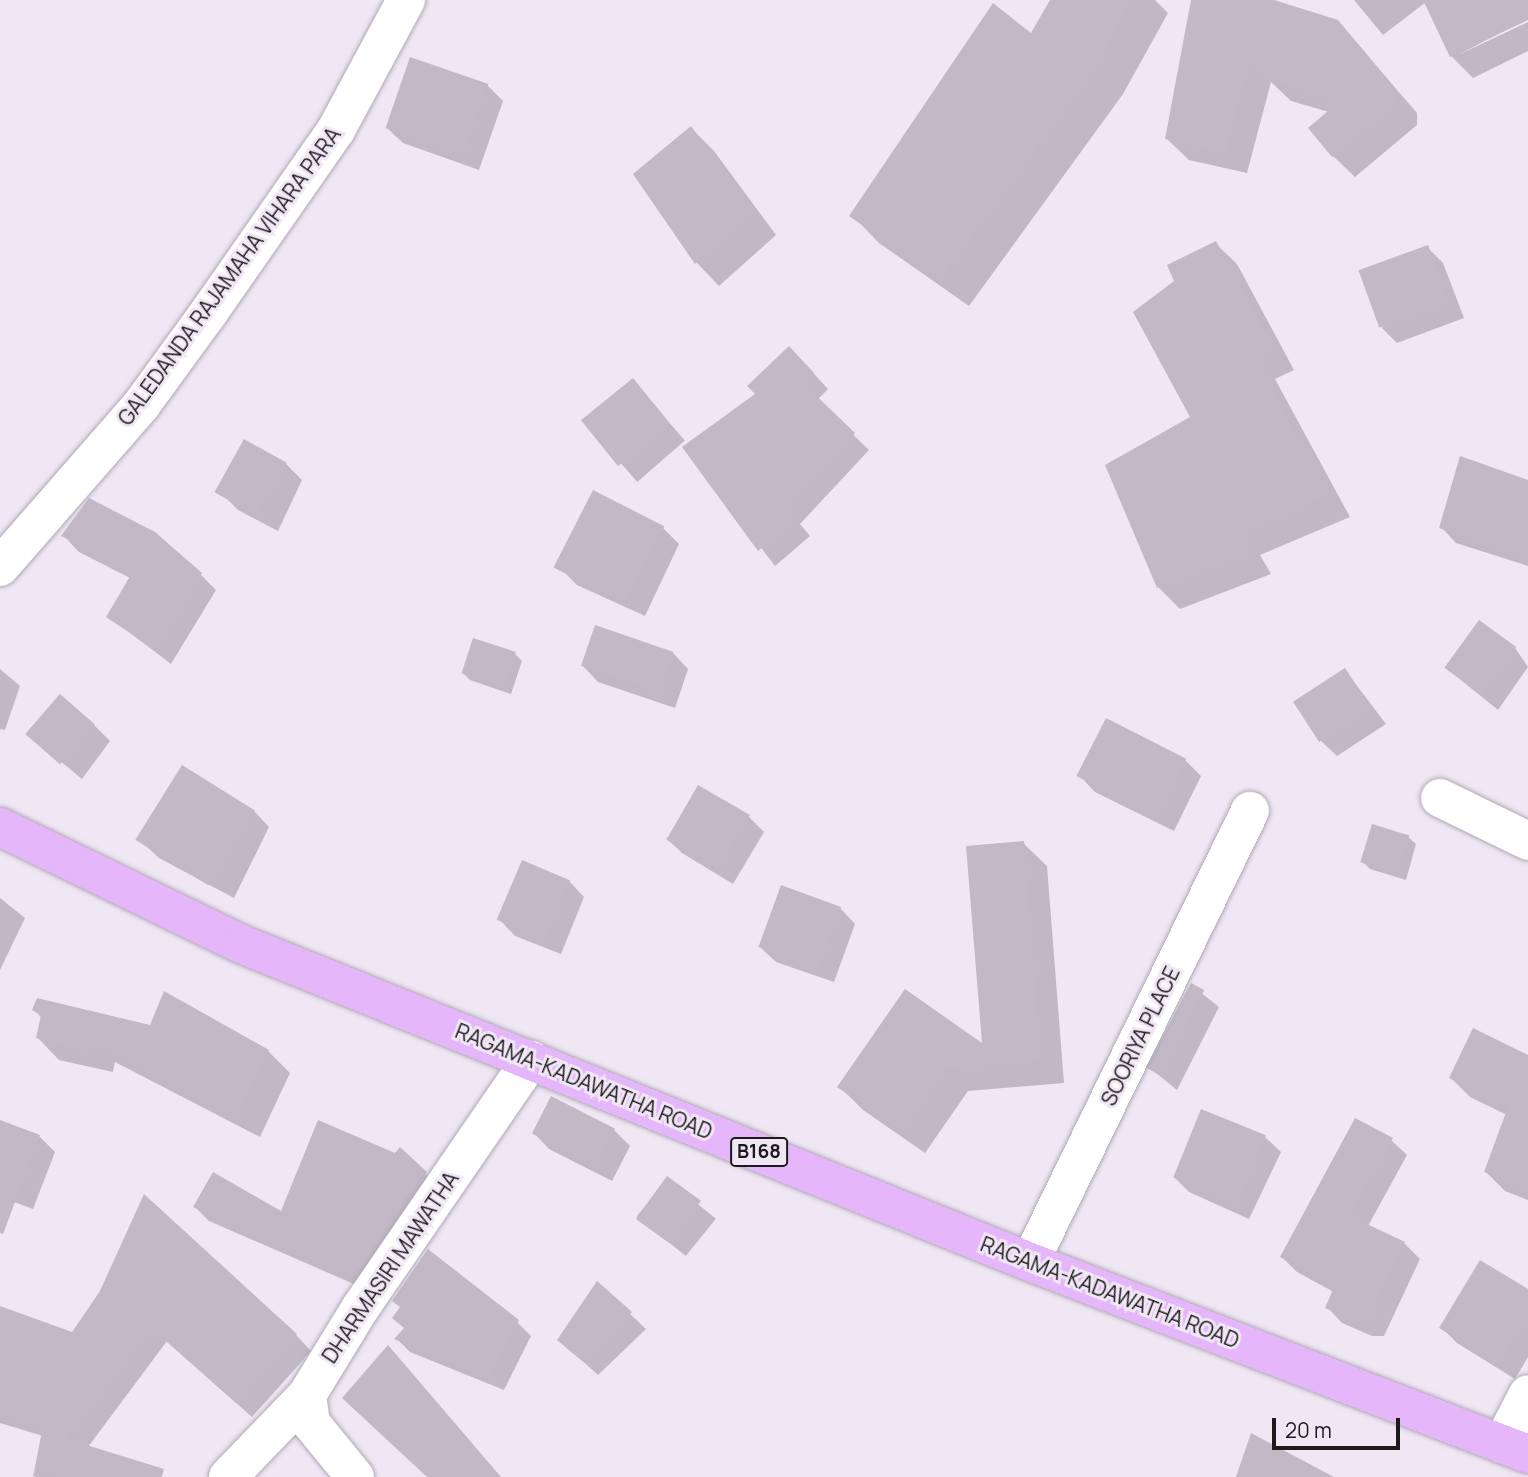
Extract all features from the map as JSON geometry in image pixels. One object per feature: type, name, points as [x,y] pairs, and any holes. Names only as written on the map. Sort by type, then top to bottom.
[{"type":"main road","name":"RAGAMA-KADAWATHA ROAD","points":[[0,827],[241,944],[1030,1262],[1515,1449]]},
{"type":"street","name":"GALEDANDA RAJAMAHA VIHARA PARA","points":[[0,567],[142,404],[209,312],[336,130],[405,0]]},
{"type":"street","points":[[1440,798],[1528,841]]},
{"type":"street","name":"SOORIYA PLACE","points":[[1030,1262],[1250,811]]},
{"type":"street","name":"DHARMASIRI MAWATHA","points":[[228,1477],[307,1395],[361,1307],[531,1060]]},
{"type":"street","points":[[1515,1449],[1528,1394]]},
{"type":"street","points":[[307,1395],[311,1423],[355,1477]]},
{"type":"building","points":[[1050,0],[1132,0],[1096,66],[940,280],[849,216],[993,3],[1031,33]]},
{"type":"building","points":[[1191,0],[1274,0],[1338,20],[1396,89],[1396,103],[1332,157],[1308,128],[1340,101],[1267,80],[1250,60],[1226,153],[1165,139]]},
{"type":"building","points":[[1423,0],[1528,0],[1528,20],[1450,57]]},
{"type":"building","points":[[410,57],[488,84],[464,155],[386,128]]},
{"type":"building","points":[[691,126],[754,211],[695,264],[633,174]]},
{"type":"building","points":[[1216,241],[1274,348],[1255,357],[1329,495],[1240,533],[1250,552],[1157,588],[1105,465],[1190,417],[1133,312],[1174,281],[1167,265]]},
{"type":"building","points":[[1428,245],[1449,302],[1379,328],[1358,270]]},
{"type":"building","points":[[789,346],[814,373],[803,383],[855,433],[785,507],[796,519],[758,551],[682,447],[755,394],[747,386]]},
{"type":"building","points":[[633,378],[670,424],[618,466],[581,420]]},
{"type":"building","points":[[244,439],[287,463],[257,516],[214,492]]},
{"type":"building","points":[[1460,456],[1528,480],[1528,556],[1439,528]]},
{"type":"building","points":[[593,490],[664,526],[625,604],[554,568]]},
{"type":"building","points":[[89,498],[155,532],[202,573],[155,650],[106,617],[132,573],[61,536]]},
{"type":"building","points":[[1479,620],[1516,647],[1482,695],[1444,668]]},
{"type":"building","points":[[595,625],[673,652],[659,693],[581,666]]},
{"type":"building","points":[[473,638],[516,652],[504,687],[462,673]]},
{"type":"building","points":[[1345,668],[1371,708],[1319,742],[1293,702]]},
{"type":"building","points":[[60,694],[95,724],[60,764],[25,734]]},
{"type":"building","points":[[1106,718],[1186,759],[1157,817],[1076,776]]},
{"type":"building","points":[[182,765],[255,811],[208,885],[135,840]]},
{"type":"building","points":[[698,785],[750,815],[718,870],[666,840]]},
{"type":"building","points":[[1372,824],[1409,835],[1398,874],[1360,862]]},
{"type":"building","points":[[1024,841],[1042,1061],[945,1069],[901,1131],[837,1087],[905,989],[982,1043],[966,846]]},
{"type":"building","points":[[522,860],[570,880],[544,940],[497,920]]},
{"type":"building","points":[[781,885],[841,907],[819,969],[758,947]]},
{"type":"building","points":[[1191,983],[1204,990],[1159,1075],[1146,1068]]},
{"type":"building","points":[[164,991],[269,1050],[238,1116],[93,1042],[91,1052],[36,1038],[41,1015],[32,1010],[37,998],[150,1025]]},
{"type":"building","points":[[1473,1028],[1528,1055],[1528,1189],[1484,1172],[1508,1107],[1449,1078]]},
{"type":"building","points":[[551,1096],[615,1129],[596,1166],[532,1133]]},
{"type":"building","points":[[1201,1109],[1266,1135],[1238,1204],[1173,1178]]},
{"type":"building","points":[[1355,1118],[1393,1138],[1350,1216],[1405,1242],[1368,1321],[1355,1321],[1325,1308],[1334,1287],[1280,1257]]},
{"type":"building","points":[[0,1120],[40,1135],[3,1234],[0,1233]]},
{"type":"building","points":[[318,1120],[395,1153],[400,1147],[427,1172],[388,1218],[393,1222],[355,1277],[193,1207],[213,1172],[281,1211]]},
{"type":"building","points":[[667,1176],[701,1201],[670,1244],[636,1219]]},
{"type":"building","points":[[144,1194],[297,1334],[236,1403],[150,1327],[67,1439],[164,1469],[162,1477],[68,1477],[44,1470],[33,1477],[43,1426],[0,1413],[0,1306],[72,1332],[100,1291]]},
{"type":"building","points":[[428,1249],[519,1320],[490,1377],[394,1339],[404,1328],[392,1318],[400,1307],[392,1301]]},
{"type":"building","points":[[1480,1260],[1528,1289],[1528,1316],[1498,1365],[1439,1328]]},
{"type":"building","points":[[597,1281],[632,1312],[582,1361],[557,1340]]},
{"type":"building","points":[[388,1345],[501,1477],[427,1477],[342,1398]]},
{"type":"building","points":[[1251,1433],[1334,1477],[1236,1477]]}]
